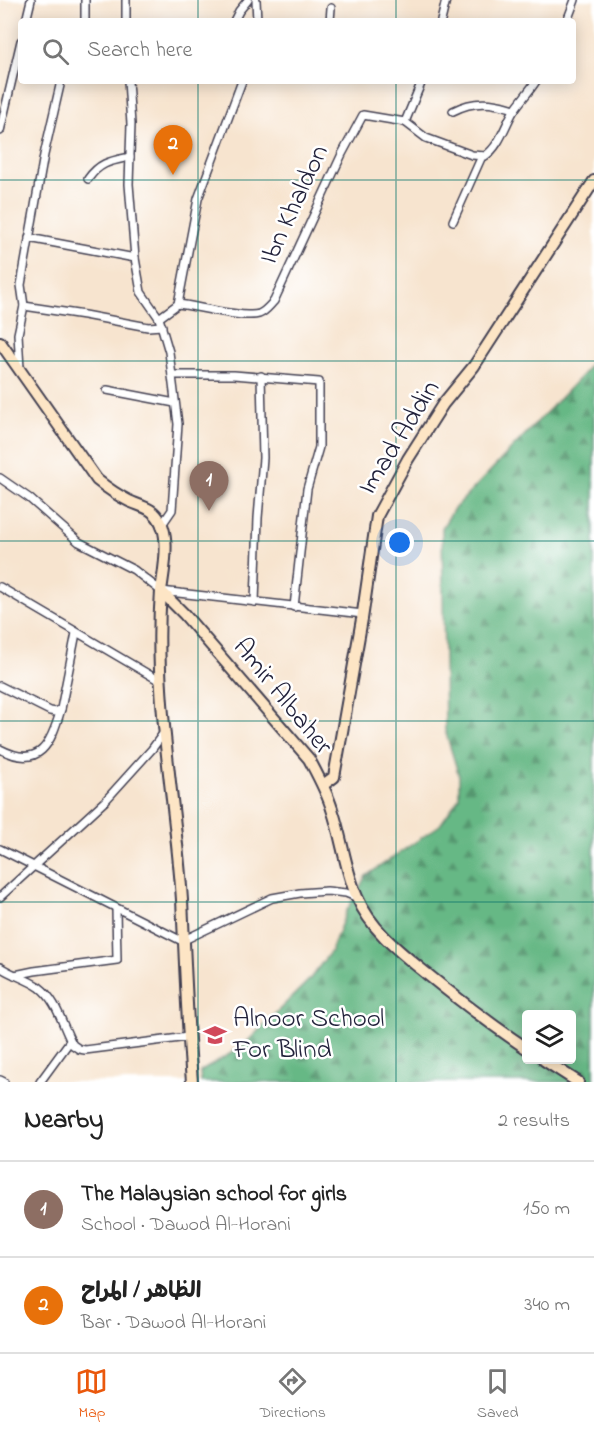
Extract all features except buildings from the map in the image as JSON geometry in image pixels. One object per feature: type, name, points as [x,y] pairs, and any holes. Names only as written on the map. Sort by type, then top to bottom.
[{"type":"street","points":[[27,18],[31,0]]},
{"type":"street","points":[[85,0],[86,18]]},
{"type":"street","points":[[126,0],[126,18]]},
{"type":"street","points":[[235,18],[248,0]]},
{"type":"street","points":[[256,0],[257,18]]},
{"type":"street","points":[[442,18],[446,0]]},
{"type":"street","points":[[568,18],[575,0]]},
{"type":"street","points":[[330,18],[331,8]]},
{"type":"street","points":[[0,131],[18,54]]},
{"type":"street","points":[[20,372],[18,334],[24,306],[21,285],[44,155],[60,84]]},
{"type":"street","points":[[128,84],[131,124],[129,184],[135,258],[141,292],[159,318],[169,352],[178,424],[172,509],[161,526]]},
{"type":"street","points":[[159,318],[178,303],[198,199],[241,84]]},
{"type":"street","points":[[421,84],[405,122],[426,138],[472,155],[482,156]]},
{"type":"street","points":[[453,221],[482,156],[493,149],[515,109],[534,84]]},
{"type":"street","points":[[453,111],[467,103],[501,105],[515,109]]},
{"type":"street","name":"Ibn Khaldon","points":[[178,303],[244,315],[257,315],[267,309],[274,301],[342,154],[363,115],[405,122]]},
{"type":"street","points":[[88,179],[96,168],[110,161],[130,157]]},
{"type":"street","name":"Imad Addin","points":[[323,785],[334,777],[363,614],[377,516],[408,459],[443,404],[474,366],[594,181]]},
{"type":"street","points":[[29,238],[135,258]]},
{"type":"street","points":[[24,306],[148,327],[162,326]]},
{"type":"street","points":[[0,342],[97,480],[117,494],[152,511],[161,526],[166,550],[158,650],[182,900],[182,941],[192,1082]]},
{"type":"street","points":[[172,375],[261,376],[319,382],[319,447],[308,489],[294,607]]},
{"type":"street","points":[[255,602],[263,458],[261,376]]},
{"type":"street","points":[[107,390],[175,403]]},
{"type":"street","points":[[0,478],[29,498],[79,542],[134,570],[161,591],[363,614]]},
{"type":"street","points":[[0,587],[160,681]]},
{"type":"street","name":"Amir Albaher","points":[[161,591],[184,614],[309,759],[332,808],[345,862],[357,897],[371,923],[397,949],[452,994],[522,1045]]},
{"type":"street","points":[[0,749],[22,758],[36,755],[47,743],[61,709],[76,633]]},
{"type":"street","points":[[0,686],[50,711],[56,712],[61,709]]},
{"type":"street","points":[[0,897],[105,801],[152,749],[165,731]]},
{"type":"street","points":[[0,849],[182,941]]},
{"type":"street","points":[[182,941],[272,898],[300,892],[327,891],[357,897]]},
{"type":"street","points":[[15,975],[117,960],[116,909]]},
{"type":"street","points":[[0,967],[39,987],[49,996],[70,1041],[76,1048],[85,1050],[188,1037]]},
{"type":"street","points":[[39,1082],[70,1041]]},
{"type":"street","points":[[551,1064],[578,1082]]},
{"type":"green space","points":[[594,358],[594,1082],[201,1082],[200,1072],[243,1046],[309,980],[331,951],[346,912],[366,876],[440,825],[459,798],[459,776],[445,730],[442,528],[453,510],[584,373]]},
{"type":"place","name":"الظاهر / المراح","points":[[173,175]]},
{"type":"place","name":"The Malaysian school for girls","points":[[209,511]]},
{"type":"place","name":"Alnoor School For Blind","points":[[215,1035]]}]
